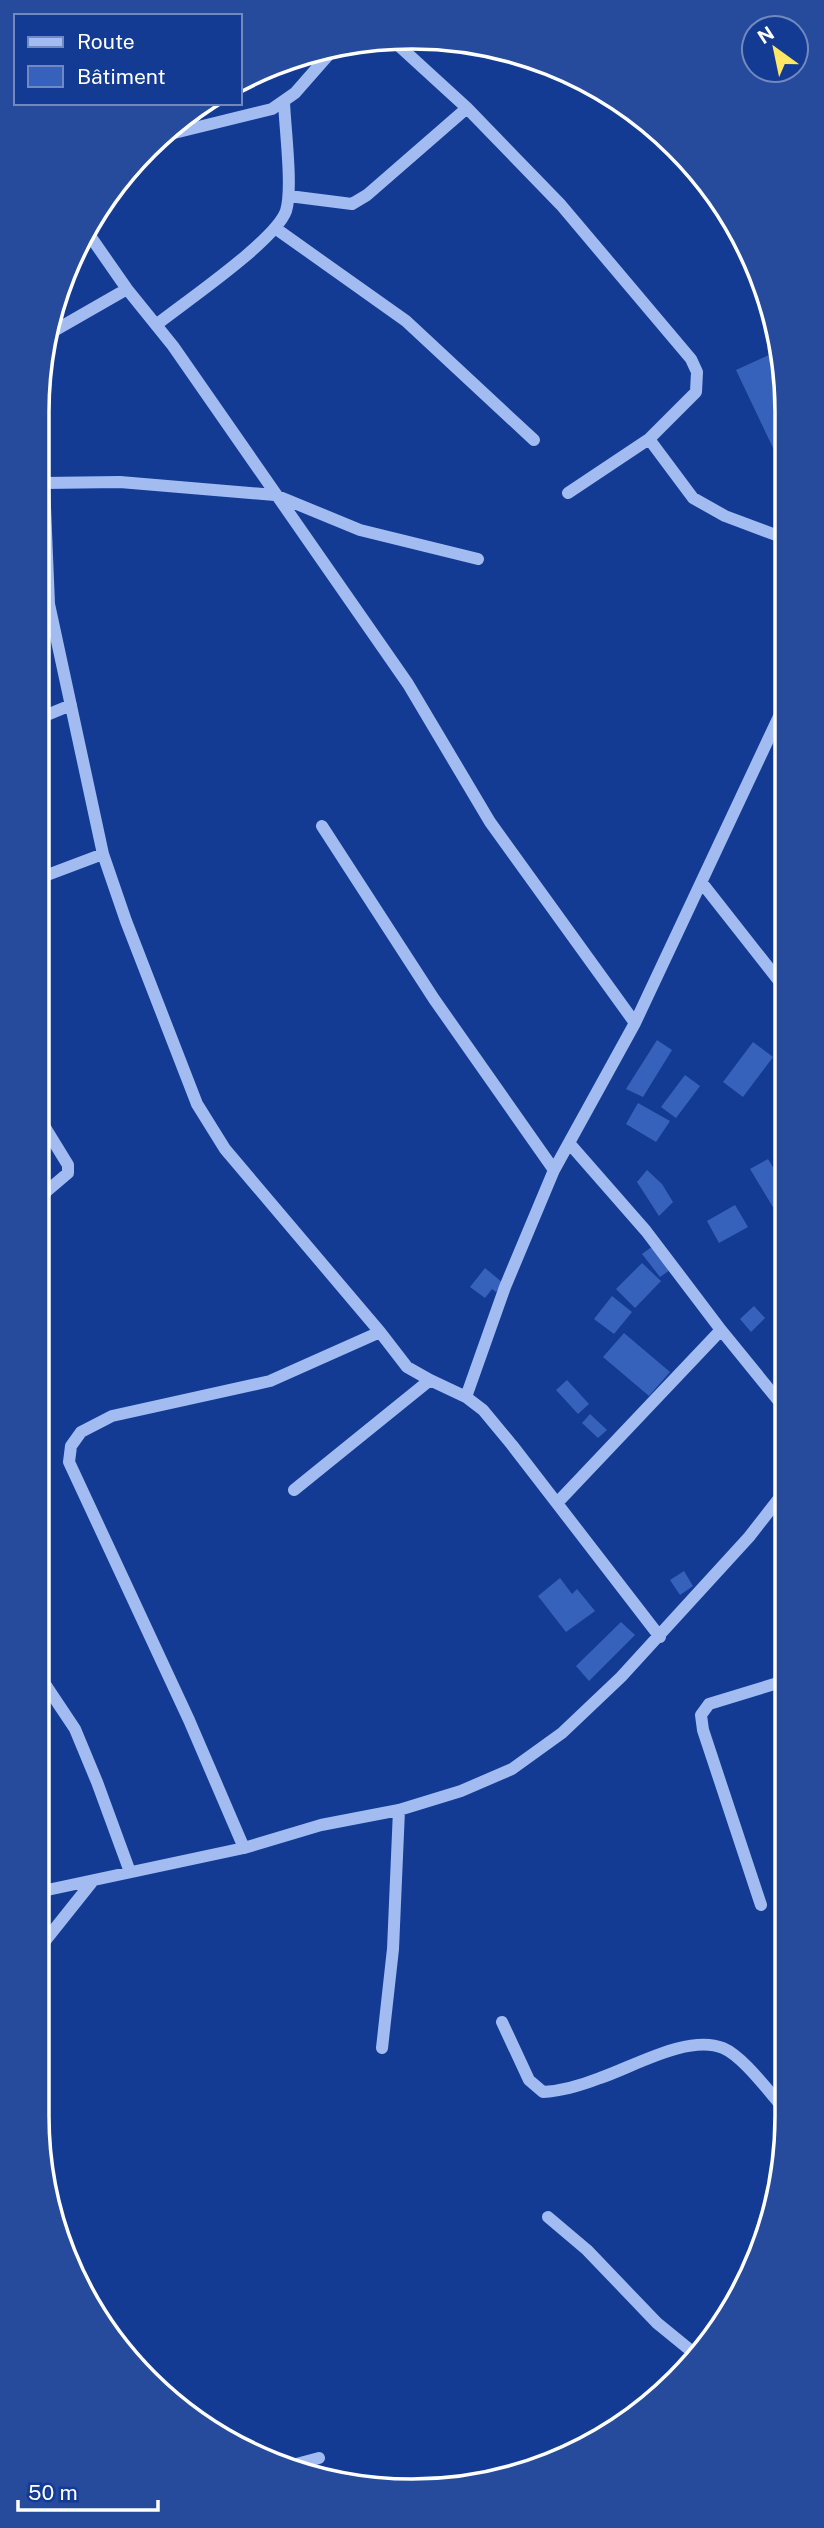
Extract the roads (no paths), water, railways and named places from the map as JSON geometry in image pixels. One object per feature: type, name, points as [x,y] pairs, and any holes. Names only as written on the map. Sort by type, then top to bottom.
[{"type":"street","points":[[403,49],[467,108],[561,205],[691,359],[697,372],[696,392],[649,439],[568,493]]},
{"type":"street","points":[[187,128],[272,109],[284,102],[323,60]]},
{"type":"street","points":[[156,325],[256,247],[275,228],[285,212],[289,196],[284,102]]},
{"type":"street","points":[[289,196],[352,204],[367,195],[467,108]]},
{"type":"street","points":[[275,228],[406,321],[534,440]]},
{"type":"street","points":[[93,240],[156,325],[408,684],[490,822],[635,1023]]},
{"type":"street","points":[[59,328],[127,289]]},
{"type":"street","points":[[649,439],[693,498],[725,516],[775,535]]},
{"type":"street","points":[[49,483],[120,482],[275,495],[360,530],[478,559]]},
{"type":"street","points":[[49,604],[103,853],[176,1051],[197,1104],[210,1127],[225,1149],[407,1367],[466,1397],[483,1410],[513,1445],[660,1637]]},
{"type":"street","points":[[49,714],[71,705]]},
{"type":"street","points":[[466,1397],[505,1287],[554,1170],[635,1023],[775,725]]},
{"type":"street","points":[[322,826],[434,999],[554,1170]]},
{"type":"street","points":[[49,874],[103,853]]},
{"type":"street","points":[[702,883],[775,976]]},
{"type":"street","points":[[49,1134],[68,1165],[68,1173],[49,1189]]},
{"type":"street","points":[[569,1143],[646,1231],[775,1396]]},
{"type":"street","points":[[557,1503],[721,1330]]},
{"type":"street","points":[[244,1848],[189,1720],[69,1462],[71,1446],[81,1432],[112,1416],[270,1381],[380,1332]]},
{"type":"street","points":[[294,1490],[430,1380]]},
{"type":"street","points":[[49,1890],[244,1848],[321,1825],[399,1810],[486,1782],[537,1754],[611,1686],[660,1637],[775,1504]]},
{"type":"street","points":[[761,1905],[703,1730],[701,1715],[709,1704],[775,1684]]},
{"type":"street","points":[[49,1691],[75,1729],[130,1872]]},
{"type":"street","points":[[382,2048],[393,1949],[399,1810]]},
{"type":"street","points":[[49,1936],[92,1882]]},
{"type":"street","points":[[502,2022],[529,2080],[543,2092],[559,2091],[601,2078],[651,2056],[702,2044],[724,2048],[746,2066],[775,2098]]},
{"type":"street","points":[[548,2217],[587,2250],[657,2323],[690,2350]]},
{"type":"street","points":[[303,2462],[319,2458]]}]
